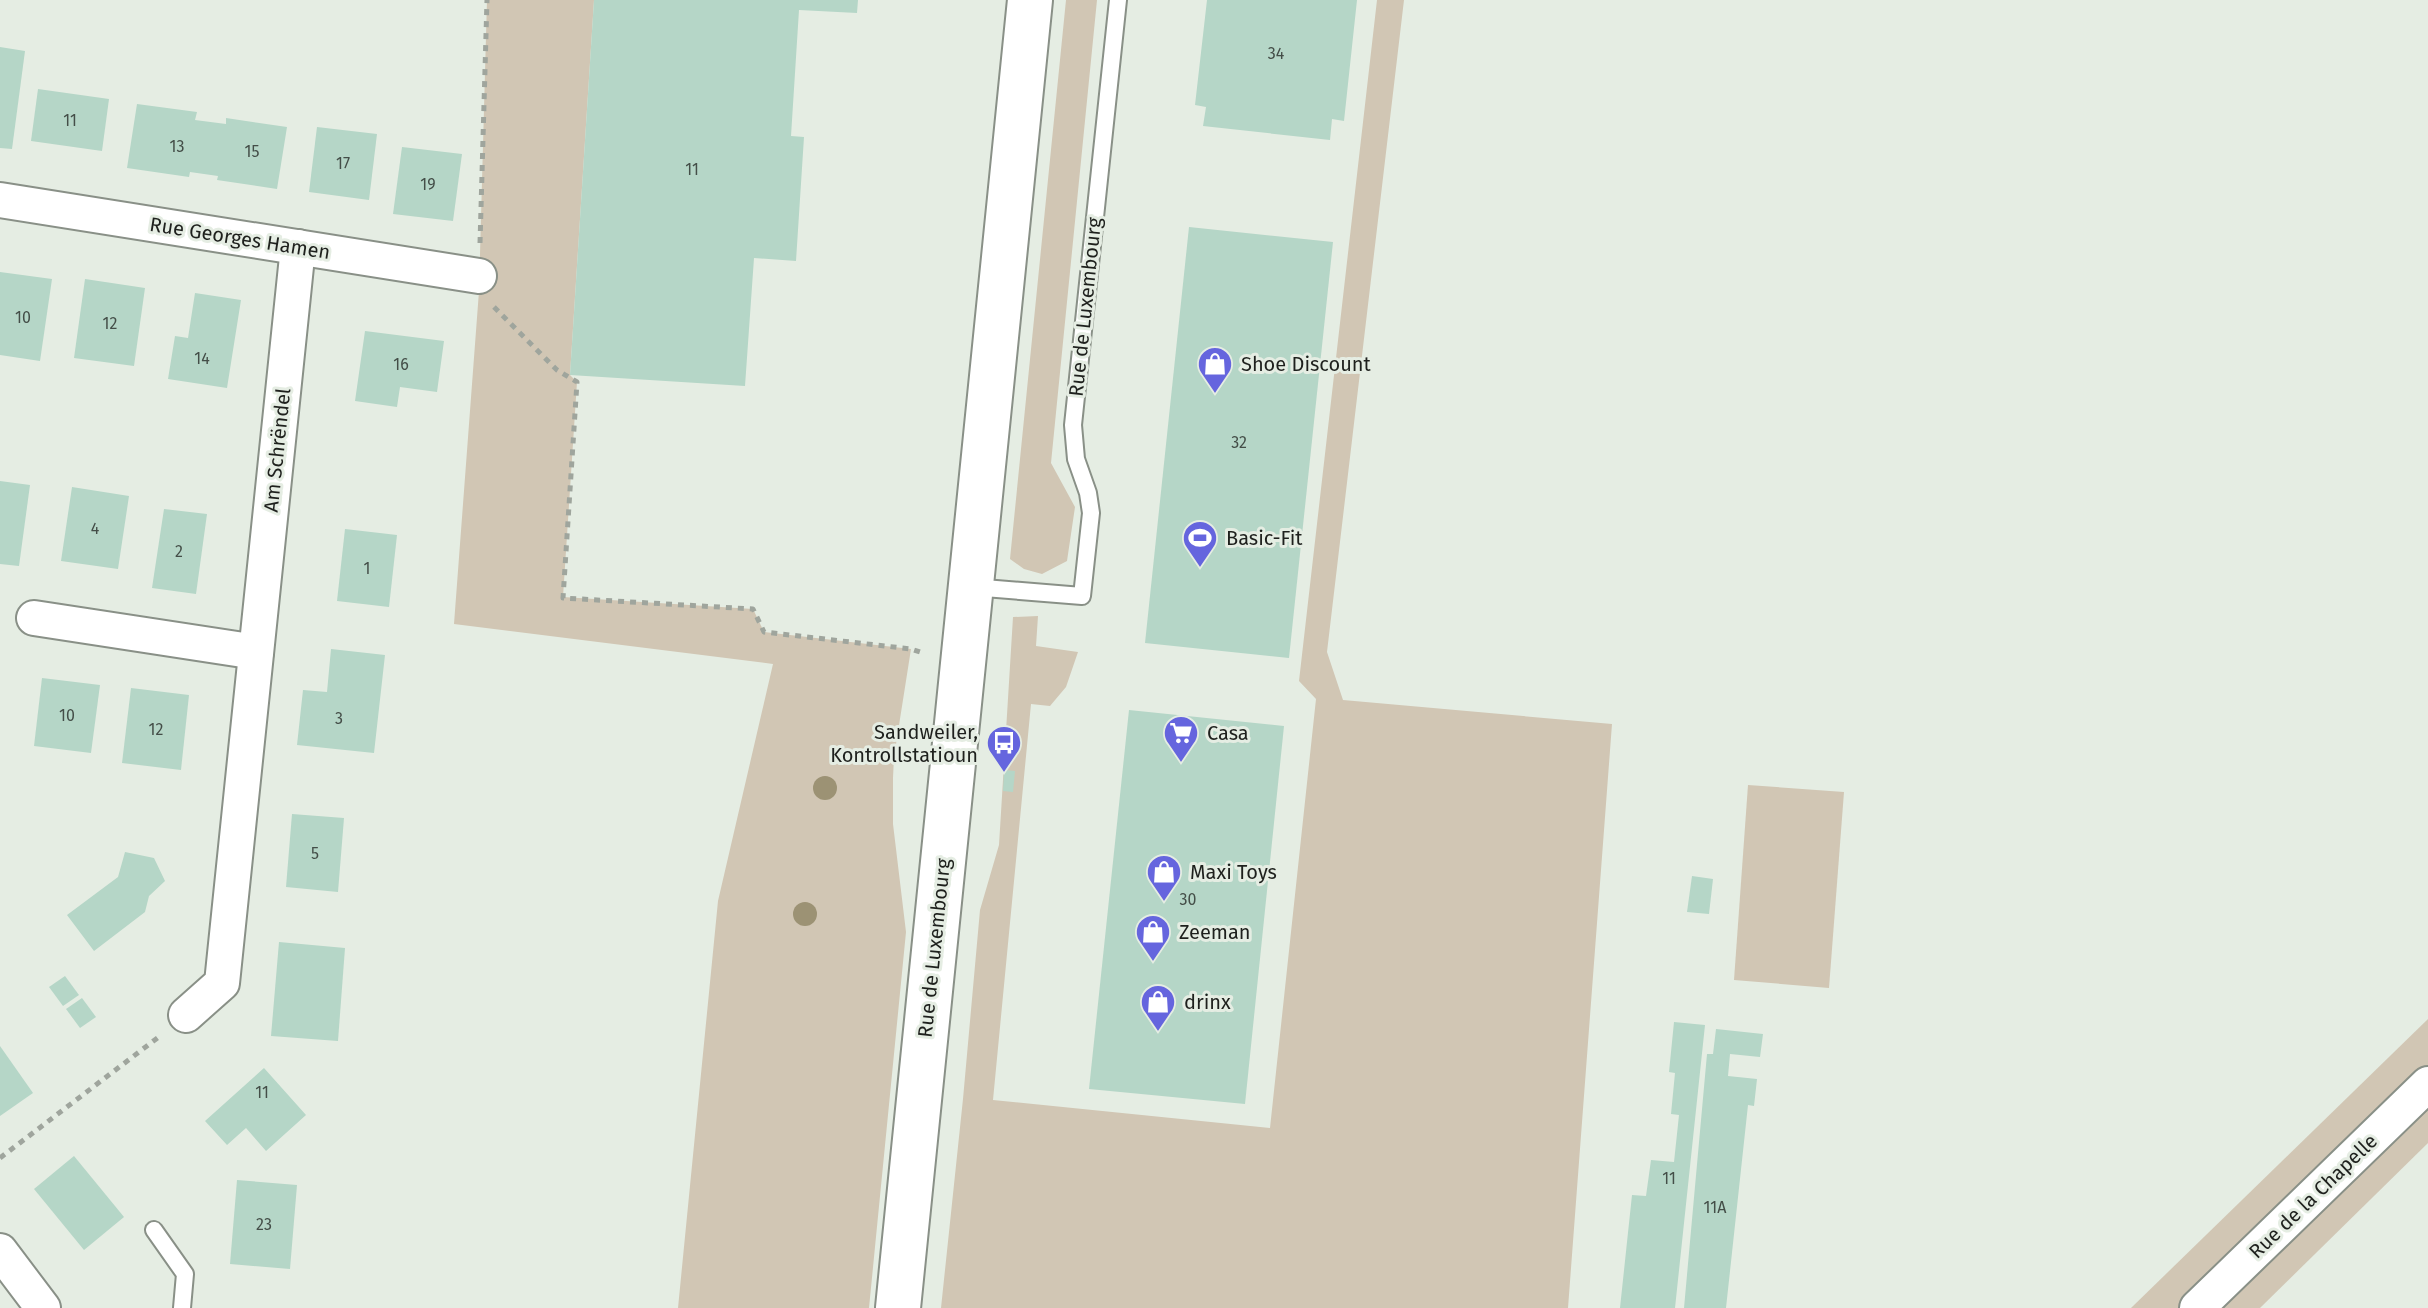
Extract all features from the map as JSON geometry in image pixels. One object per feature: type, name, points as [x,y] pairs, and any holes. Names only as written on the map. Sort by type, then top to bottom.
[{"type":"main road","name":"Rue de Luxembourg","points":[[898,1308],[1030,0]]},
{"type":"street","name":"Rue Georges Hamen","points":[[0,200],[479,276]]},
{"type":"street","name":"Am Schrëndel","points":[[186,1015],[222,983],[298,247]]},
{"type":"street","points":[[34,618],[256,652]]},
{"type":"street","name":"Rue de la Chapelle","points":[[2197,1308],[2428,1084]]},
{"type":"street","points":[[0,1251],[43,1308]]},
{"type":"lane","name":"Rue de Luxembourg","points":[[971,587],[1082,596],[1091,513],[1088,493],[1076,459],[1073,425],[1118,0]]},
{"type":"lane","points":[[154,1230],[185,1274],[182,1308]]},
{"type":"path","points":[[487,0],[479,291],[557,370],[577,382],[563,598],[753,609],[764,632],[911,649],[933,656],[963,659]]},
{"type":"path","points":[[0,1158],[186,1015]]},
{"type":"shaded area","points":[[487,0],[594,0],[570,375],[577,382],[563,597],[753,609],[764,632],[911,649],[893,778],[893,824],[906,932],[869,1308],[678,1308],[718,901],[773,664],[454,624],[479,291]]},
{"type":"shaded area","points":[[1066,0],[1097,0],[1051,463],[1075,507],[1067,561],[1042,574],[1024,569],[1010,559]]},
{"type":"shaded area","points":[[1377,0],[1404,0],[1327,652],[1343,700],[1612,724],[1568,1308],[941,1308],[980,910],[999,845],[1013,617],[1038,616],[1036,646],[1078,652],[1066,687],[1050,706],[1031,704],[993,1100],[1270,1128],[1316,699],[1299,681]]},
{"type":"shaded area","points":[[1748,785],[1844,792],[1829,988],[1734,980]]},
{"type":"shaded area","points":[[2428,1019],[2428,1143],[2260,1308],[2131,1308]]},
{"type":"building","points":[[594,0],[858,0],[857,13],[799,10],[791,136],[804,137],[796,261],[754,258],[745,386],[570,375]]},
{"type":"building","points":[[1207,0],[1357,0],[1344,121],[1332,119],[1330,140],[1203,126],[1206,107],[1195,105]]},
{"type":"building","points":[[0,47],[25,51],[12,149],[0,148]]},
{"type":"building","points":[[38,89],[109,99],[102,151],[31,141]]},
{"type":"building","points":[[137,104],[197,112],[195,120],[226,124],[226,118],[287,127],[277,189],[217,180],[218,176],[190,172],[189,177],[127,168]]},
{"type":"building","points":[[317,127],[377,134],[369,200],[309,192]]},
{"type":"building","points":[[402,147],[462,154],[453,221],[393,214]]},
{"type":"building","points":[[1189,227],[1333,242],[1289,658],[1145,643]]},
{"type":"building","points":[[0,272],[52,279],[40,361],[0,355]]},
{"type":"building","points":[[85,279],[145,288],[134,366],[74,358]]},
{"type":"building","points":[[195,293],[241,300],[227,388],[168,379],[175,336],[188,338]]},
{"type":"building","points":[[365,331],[444,341],[437,392],[400,387],[397,407],[355,401]]},
{"type":"building","points":[[0,481],[30,485],[19,566],[0,564]]},
{"type":"building","points":[[72,487],[129,496],[118,569],[61,561]]},
{"type":"building","points":[[164,509],[207,514],[196,594],[152,588]]},
{"type":"building","points":[[345,529],[397,535],[389,607],[337,601]]},
{"type":"building","points":[[331,649],[385,655],[374,753],[297,745],[303,690],[327,692]]},
{"type":"building","points":[[42,678],[100,685],[91,753],[34,746]]},
{"type":"building","points":[[131,688],[189,695],[181,770],[122,763]]},
{"type":"building","points":[[1129,710],[1284,726],[1245,1104],[1089,1089]]},
{"type":"building","points":[[1004,770],[1015,771],[1013,792],[1003,791]]},
{"type":"building","points":[[292,814],[344,818],[338,892],[286,887]]},
{"type":"building","points":[[125,852],[154,858],[165,881],[149,896],[145,912],[94,951],[67,915],[118,877]]},
{"type":"building","points":[[1692,876],[1713,879],[1709,914],[1687,912]]},
{"type":"building","points":[[279,942],[345,948],[338,1041],[271,1036]]},
{"type":"building","points":[[65,976],[79,995],[63,1006],[49,987]]},
{"type":"building","points":[[82,998],[96,1017],[80,1028],[66,1009]]},
{"type":"building","points":[[1674,1022],[1705,1025],[1675,1308],[1620,1308],[1632,1195],[1646,1196],[1651,1160],[1674,1162],[1679,1115],[1671,1114],[1675,1073],[1669,1072]]},
{"type":"building","points":[[1716,1029],[1763,1034],[1760,1057],[1730,1054],[1728,1076],[1757,1079],[1754,1106],[1748,1105],[1726,1308],[1684,1308],[1707,1054],[1713,1054]]},
{"type":"building","points":[[0,1046],[33,1093],[0,1116]]},
{"type":"building","points":[[264,1068],[306,1115],[266,1151],[246,1128],[227,1145],[205,1121]]},
{"type":"building","points":[[74,1156],[124,1217],[84,1250],[34,1189]]},
{"type":"building","points":[[237,1180],[297,1185],[290,1269],[230,1264]]},
{"type":"place","name":"Shoe Discount","points":[[1215,395]]},
{"type":"place","name":"Basic-Fit","points":[[1200,569]]},
{"type":"place","name":"Casa","points":[[1181,764]]},
{"type":"place","name":"Sandweiler, Kontrollstatioun","points":[[1004,774]]},
{"type":"place","name":"Maxi Toys","points":[[1164,903]]},
{"type":"place","name":"Zeeman","points":[[1153,963]]},
{"type":"place","name":"drinx","points":[[1158,1033]]}]
